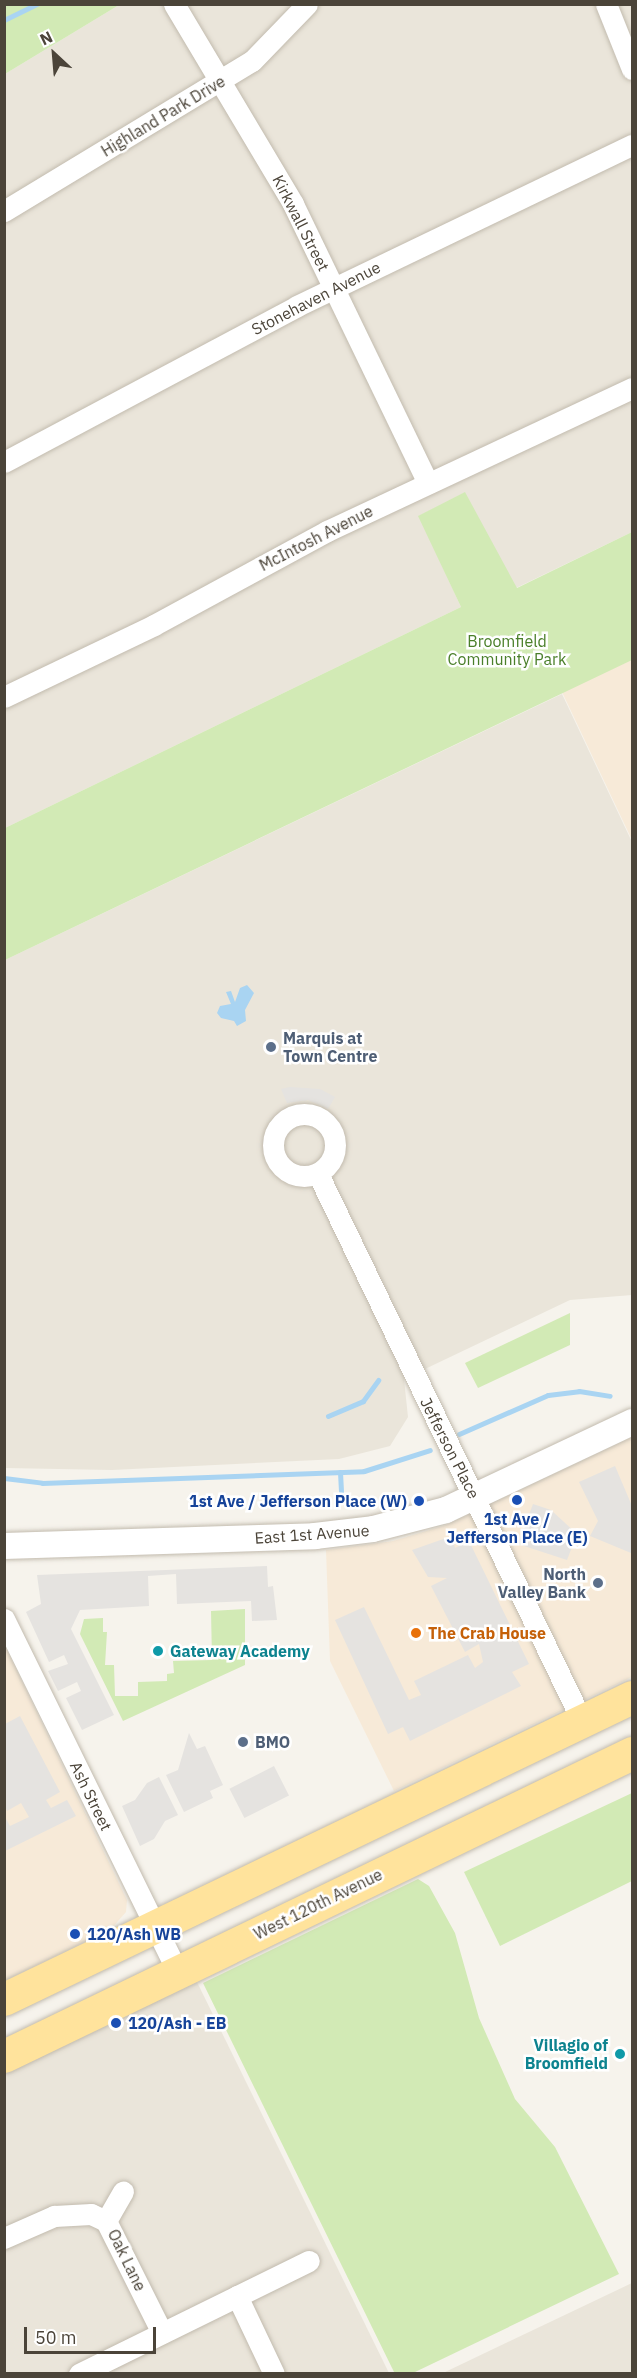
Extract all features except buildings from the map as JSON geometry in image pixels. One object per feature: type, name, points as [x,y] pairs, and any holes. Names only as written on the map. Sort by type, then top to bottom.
[{"type":"main road","points":[[4,1999],[633,1697]]},
{"type":"main road","name":"West 120th Avenue","points":[[4,2056],[633,1753]]},
{"type":"street","name":"Kirkwall Street","points":[[174,4],[222,80],[293,204],[428,483]]},
{"type":"street","name":"Highland Park Drive","points":[[4,211],[222,80],[276,40],[307,4]]},
{"type":"street","points":[[606,4],[633,69]]},
{"type":"street","name":"Stonehaven Avenue","points":[[4,462],[334,288],[633,145]]},
{"type":"street","name":"McIntosh Avenue","points":[[4,697],[154,625],[268,561],[428,483],[633,388]]},
{"type":"street","name":"Jefferson Place","points":[[318,1174],[582,1721]]},
{"type":"street","name":"East 1st Avenue","points":[[4,1546],[342,1534],[405,1522],[475,1497],[633,1422]]},
{"type":"street","name":"Ash Street","points":[[4,1619],[178,1972]]},
{"type":"street","points":[[106,2221],[123,2192]]},
{"type":"street","name":"Oak Lane","points":[[4,2238],[54,2216],[91,2214],[106,2221],[162,2333]]},
{"type":"street","points":[[89,2371],[309,2261]]},
{"type":"street","points":[[237,2296],[274,2373]]},
{"type":"shaded area","points":[[119,5],[632,5],[632,532],[516,588],[464,493],[419,516],[461,607],[5,828],[5,74]]},
{"type":"shaded area","points":[[632,659],[632,840],[562,692]]},
{"type":"shaded area","name":"Marquis at Town Centre","points":[[562,694],[632,842],[632,1295],[570,1300],[404,1379],[408,1417],[390,1446],[339,1459],[112,1470],[5,1468],[5,960]]},
{"type":"shaded area","points":[[290,1087],[320,1089],[335,1097],[328,1109],[308,1100],[287,1103],[281,1089]]},
{"type":"shaded area","points":[[632,1437],[632,1677],[394,1791],[330,1661],[326,1550],[393,1541],[446,1525]]},
{"type":"shaded area","points":[[615,1466],[632,1506],[631,1553],[590,1536],[598,1521],[579,1482]]},
{"type":"shaded area","points":[[533,1504],[551,1510],[577,1534],[567,1560],[518,1544]]},
{"type":"shaded area","points":[[452,1536],[455,1548],[469,1541],[529,1664],[512,1672],[521,1686],[410,1741],[403,1727],[388,1734],[335,1620],[364,1607],[409,1700],[421,1695],[414,1681],[468,1655],[475,1668],[483,1662],[479,1644],[465,1652],[431,1586],[447,1578],[428,1577],[412,1550]]},
{"type":"shaded area","points":[[267,1566],[268,1587],[273,1586],[277,1620],[252,1621],[251,1601],[177,1604],[176,1574],[148,1576],[149,1606],[80,1610],[71,1629],[114,1715],[82,1730],[66,1698],[81,1691],[77,1682],[58,1691],[48,1671],[68,1664],[64,1655],[49,1662],[26,1612],[41,1604],[37,1575]]},
{"type":"shaded area","points":[[4,1644],[127,1900],[126,1912],[111,1929],[4,1981]]},
{"type":"shaded area","points":[[20,1716],[60,1792],[46,1800],[51,1808],[67,1800],[76,1816],[5,1851],[5,1817],[10,1826],[29,1817],[21,1803],[7,1811],[5,1806],[5,1724]]},
{"type":"shaded area","points":[[189,1733],[197,1749],[205,1746],[223,1785],[210,1791],[213,1798],[184,1812],[166,1775],[178,1770]]},
{"type":"shaded area","points":[[274,1766],[289,1795],[244,1818],[229,1789]]},
{"type":"shaded area","points":[[159,1777],[178,1815],[165,1821],[154,1839],[140,1846],[122,1806],[135,1800],[147,1783]]},
{"type":"shaded area","points":[[196,1980],[389,2373],[5,2374],[5,2073]]},
{"type":"shaded area","points":[[632,2283],[632,2373],[443,2373]]},
{"type":"green space","points":[[5,4],[119,4],[119,5],[5,74]]},
{"type":"green space","name":"Broomfield Community Park","points":[[465,492],[517,588],[632,532],[632,660],[5,960],[5,828],[461,607],[418,516]]},
{"type":"green space","points":[[570,1313],[570,1345],[478,1388],[465,1363]]},
{"type":"green space","points":[[245,1609],[245,1665],[123,1721],[80,1634],[84,1619],[103,1618],[103,1632],[107,1632],[105,1665],[114,1665],[115,1696],[138,1696],[138,1682],[167,1681],[167,1674],[174,1673],[173,1661],[212,1660],[211,1611]]},
{"type":"green space","points":[[632,1793],[632,1881],[500,1946],[464,1872]]},
{"type":"green space","points":[[418,1879],[429,1886],[455,1933],[479,2018],[515,2099],[555,2147],[619,2274],[413,2373],[395,2374],[203,1983]]},
{"type":"water","points":[[247,985],[254,993],[245,1010],[246,1021],[237,1026],[234,1021],[221,1018],[217,1013],[220,1006],[231,1004],[226,992],[231,991],[235,1002],[240,988]]},
{"type":"waterway","points":[[4,20],[37,4]]},
{"type":"waterway","points":[[328,1416],[363,1401],[378,1380]]},
{"type":"waterway","points":[[459,1434],[548,1395],[579,1391],[610,1396]]},
{"type":"waterway","points":[[4,1478],[42,1483],[364,1471],[430,1450]]},
{"type":"waterway","points":[[340,1472],[341,1491]]},
{"type":"place","name":"Marquis at Town Centre","points":[[271,1047]]},
{"type":"place","name":"1st Ave / Jefferson Place (E)","points":[[517,1500]]},
{"type":"place","name":"1st Ave / Jefferson Place (W)","points":[[419,1501]]},
{"type":"place","name":"North Valley Bank","points":[[598,1583]]},
{"type":"place","name":"The Crab House","points":[[416,1633]]},
{"type":"place","name":"Gateway Academy","points":[[158,1651]]},
{"type":"place","name":"BMO","points":[[243,1742]]},
{"type":"place","name":"120/Ash WB","points":[[75,1934]]},
{"type":"place","name":"120/Ash - EB","points":[[116,2023]]},
{"type":"place","name":"Villagio of Broomfield","points":[[620,2054]]}]
